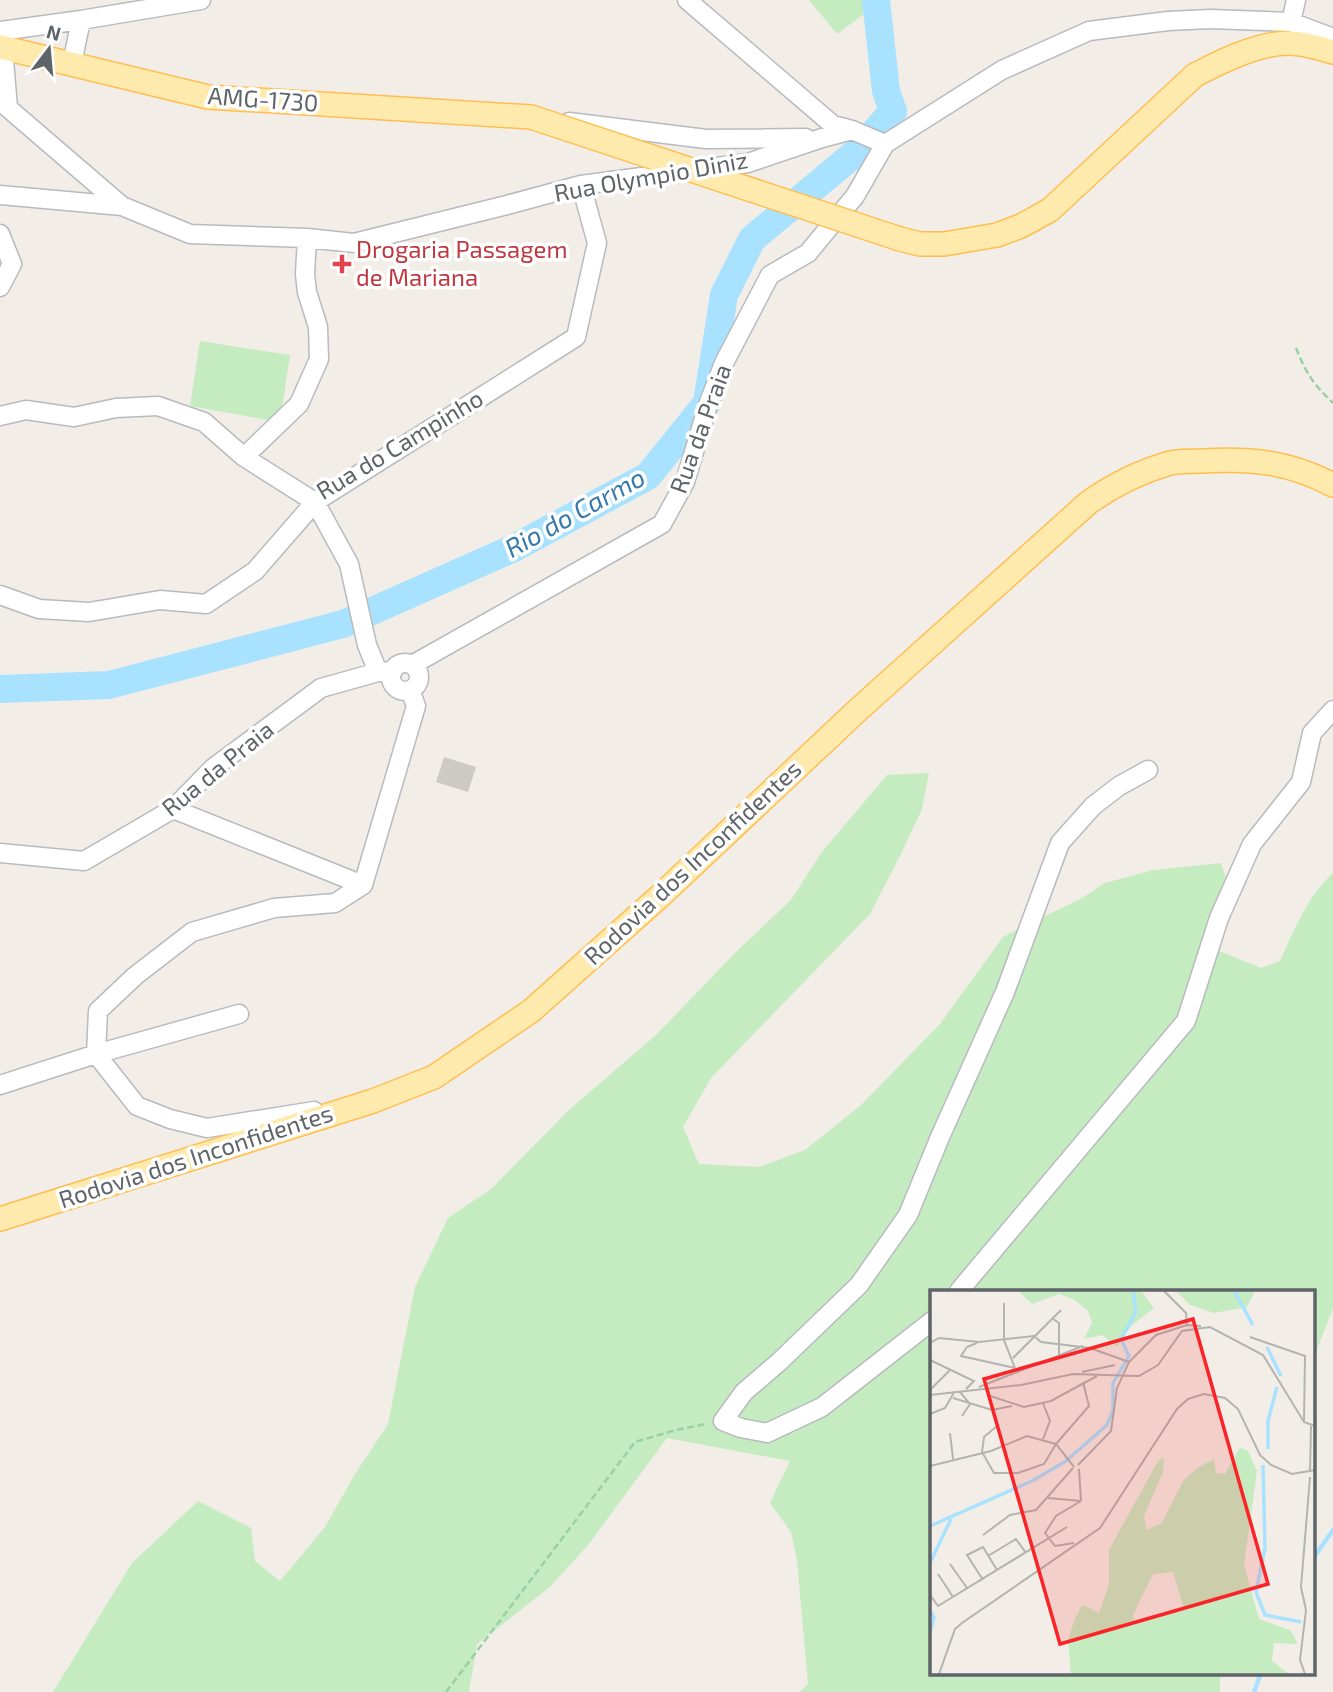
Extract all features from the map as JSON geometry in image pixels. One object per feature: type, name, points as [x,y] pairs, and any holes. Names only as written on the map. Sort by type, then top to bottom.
[{"type":"main road","name":"AMG-1730","points":[[1,42],[72,64],[208,97],[531,117],[920,244],[944,244],[997,235],[1050,210],[1195,75],[1221,61],[1274,45],[1291,43],[1333,52]]},
{"type":"main road","name":"Rodovia dos Inconfidentes","points":[[0,1219],[373,1101],[434,1077],[531,1011],[659,897],[859,709],[1087,503],[1110,487],[1173,463],[1229,459],[1272,463],[1312,474],[1333,485]]},
{"type":"street","points":[[1,42],[81,20],[201,0]]},
{"type":"street","points":[[687,0],[833,125],[885,144],[1002,71],[1089,31],[1210,19],[1291,22],[1333,38]]},
{"type":"street","points":[[1291,22],[1296,0]]},
{"type":"street","points":[[72,64],[81,20]]},
{"type":"street","name":"Rua Olympio Diniz","points":[[1,42],[4,113],[122,206],[190,233],[307,238],[354,243],[581,185],[748,163],[852,130]]},
{"type":"street","points":[[531,117],[706,139],[822,138]]},
{"type":"street","name":"Rua da Praia","points":[[412,664],[663,524],[685,482],[708,405],[724,363],[770,275],[808,253],[855,197],[885,144]]},
{"type":"street","name":"Rua do Campinho","points":[[0,416],[26,410],[74,417],[116,408],[158,406],[204,422],[244,457],[315,502],[576,337],[597,243],[581,185]]},
{"type":"street","points":[[0,195],[122,206]]},
{"type":"street","points":[[0,234],[12,264],[0,287]]},
{"type":"street","points":[[244,457],[299,404],[319,359],[318,327],[307,292],[305,274],[307,238]]},
{"type":"street","points":[[0,595],[39,610],[89,612],[160,600],[206,604],[255,571],[315,502],[349,564],[367,645],[385,672],[391,680],[396,688],[410,690],[419,680],[418,671],[412,664],[403,663],[385,672]]},
{"type":"street","name":"Rua da Praia","points":[[0,853],[84,862],[173,809],[213,768],[321,688],[385,672]]},
{"type":"street","points":[[373,1101],[206,1128],[170,1119],[137,1106],[96,1054],[98,1011],[135,976],[192,932],[274,908],[335,903],[363,885],[416,706],[410,690]]},
{"type":"street","points":[[960,1290],[1186,1021],[1219,918],[1252,844],[1301,782],[1312,733],[1333,710]]},
{"type":"street","points":[[930,1323],[821,1407],[778,1428],[767,1433],[723,1421],[744,1392],[859,1285],[908,1216],[1005,992],[1060,843],[1093,806],[1119,786],[1148,770]]},
{"type":"street","points":[[173,809],[363,885]]},
{"type":"street","points":[[0,1085],[96,1054],[239,1014]]},
{"type":"path","points":[[1296,348],[1316,387],[1333,403]]},
{"type":"path","points":[[446,1692],[635,1442],[676,1430],[723,1421]]},
{"type":"green space","points":[[809,0],[883,0],[837,34]]},
{"type":"green space","points":[[200,341],[290,355],[280,422],[190,406]]},
{"type":"green space","points":[[929,773],[922,809],[901,854],[870,914],[711,1078],[683,1127],[699,1164],[759,1167],[805,1150],[860,1106],[940,1024],[1003,937],[1082,898],[1105,883],[1153,870],[1221,863],[1231,893],[1212,948],[1261,968],[1280,961],[1308,903],[1333,873],[1333,1308],[1316,1352],[1316,1290],[930,1290],[930,1674],[1220,1674],[1220,1692],[800,1692],[808,1684],[797,1560],[791,1532],[770,1503],[790,1461],[667,1438],[588,1545],[550,1587],[477,1644],[469,1692],[53,1692],[132,1563],[198,1501],[251,1528],[255,1561],[280,1581],[325,1527],[388,1424],[415,1287],[448,1218],[491,1189],[570,1109],[656,1035],[738,950],[791,900],[821,853],[887,775]]},
{"type":"building","points":[[444,757],[476,767],[468,792],[436,782]]},
{"type":"waterway","name":"Rio do Carmo","points":[[0,689],[109,685],[343,624],[514,548],[648,476],[707,403],[724,295],[752,239],[859,150],[893,111],[886,91],[876,0]]},
{"type":"waterway","points":[[1316,1554],[1333,1530]]},
{"type":"waterway","points":[[1254,1692],[1261,1674]]},
{"type":"place","name":"Drogaria Passagem de Mariana","points":[[342,264]]}]
